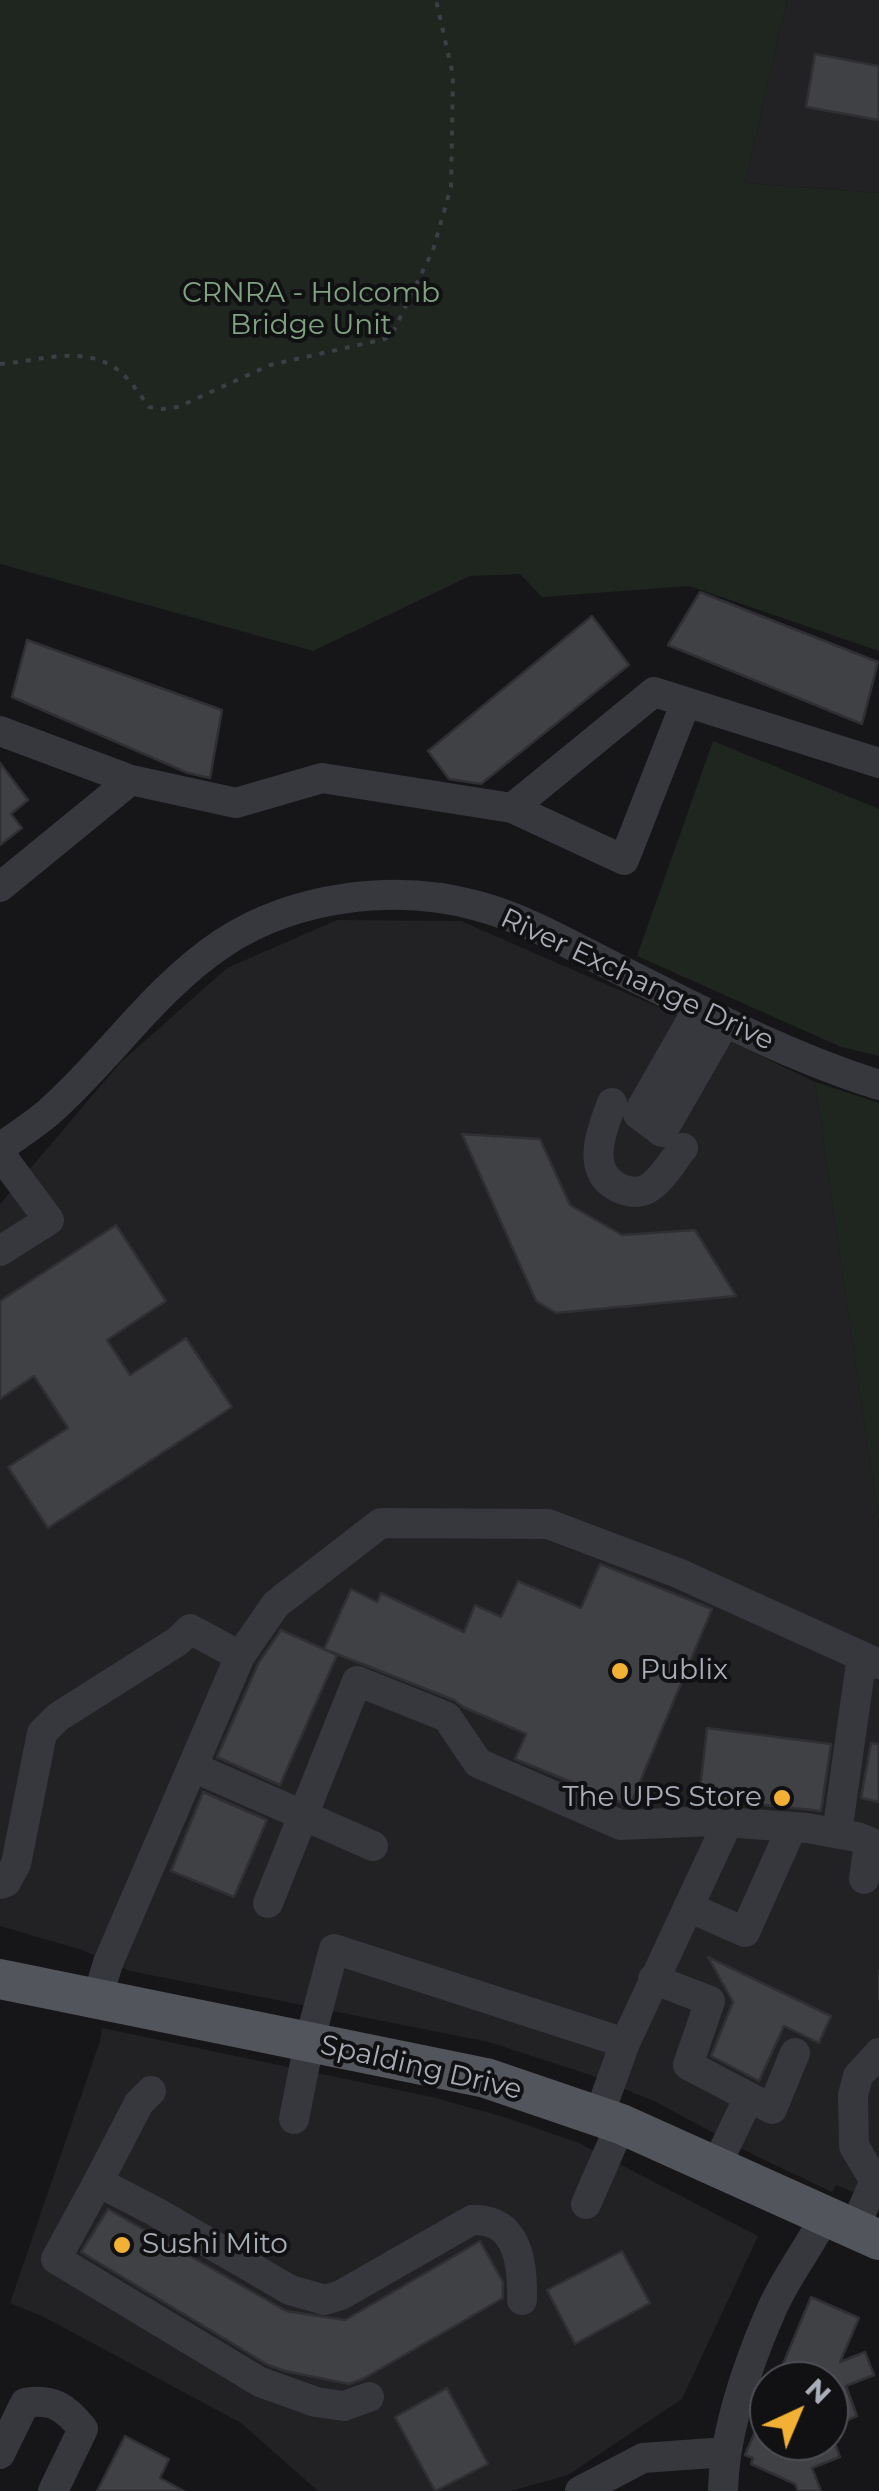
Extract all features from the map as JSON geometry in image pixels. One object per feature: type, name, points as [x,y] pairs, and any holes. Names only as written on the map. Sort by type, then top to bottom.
[{"type":"main road","name":"Spalding Drive","points":[[0,1978],[486,2078],[610,2119],[853,2228]]},
{"type":"street","points":[[512,808],[654,692],[879,764]]},
{"type":"street","points":[[0,731],[132,780],[236,803],[322,778],[512,808],[624,860],[686,702]]},
{"type":"street","points":[[0,888],[132,780]]},
{"type":"street","name":"River Exchange Drive","points":[[0,1151],[49,1113],[180,974],[226,941],[256,926],[326,902],[376,896],[428,897],[478,906],[529,925],[711,1015],[837,1072],[879,1085]]},
{"type":"street","points":[[649,1124],[711,1015]]},
{"type":"street","points":[[0,1151],[48,1220],[0,1251]]},
{"type":"street","points":[[97,1999],[108,1964],[240,1656],[276,1604],[382,1524],[548,1524],[678,1573],[870,1660],[838,1834]]},
{"type":"street","points":[[0,1884],[6,1882],[16,1864],[42,1733],[58,1717],[178,1642],[190,1629],[240,1656]]},
{"type":"street","points":[[268,1903],[357,1681],[447,1717],[478,1764],[621,1825],[728,1822],[838,1834],[874,1844],[864,1879]]},
{"type":"street","points":[[193,1767],[373,1846]]},
{"type":"street","points":[[586,2204],[610,2119],[625,2043],[728,1822]]},
{"type":"street","points":[[688,1907],[745,1932],[792,1826]]},
{"type":"street","points":[[294,2119],[334,1949],[625,2043]]},
{"type":"street","points":[[653,1979],[710,2001],[688,2065],[772,2108],[795,2053]]},
{"type":"street","points":[[722,2491],[732,2424],[772,2308],[853,2228],[876,2182],[854,2146],[853,2095],[858,2076],[879,2053]]},
{"type":"street","points":[[151,2092],[139,2104],[56,2259],[260,2382],[316,2402],[344,2406],[369,2397]]},
{"type":"street","points":[[716,2166],[749,2096]]},
{"type":"street","points":[[98,2182],[290,2290],[325,2300],[341,2295],[472,2220],[489,2219],[500,2224],[523,2262],[522,2300]]},
{"type":"street","points":[[0,2454],[26,2403],[47,2400],[69,2412],[83,2429],[53,2491]]},
{"type":"street","points":[[580,2491],[643,2458],[726,2452]]},
{"type":"path","points":[[0,364],[77,354],[100,358],[122,372],[150,407],[162,410],[178,407],[270,366],[385,339],[394,330],[434,250],[451,187],[453,75],[436,0]]},
{"type":"shaded area","points":[[787,0],[879,0],[879,193],[745,183]]},
{"type":"shaded area","points":[[337,920],[461,921],[665,1010],[815,1082],[879,1524],[879,2203],[836,2185],[832,2192],[656,2102],[590,2075],[489,2042],[130,1971],[82,1950],[0,1926],[0,1204],[120,1063],[227,968]]},
{"type":"shaded area","points":[[102,2028],[432,2097],[504,2117],[579,2143],[758,2236],[682,2399],[568,2475],[511,2491],[318,2491],[241,2423],[44,2317],[10,2303]]},
{"type":"green space","name":"CRNRA - Holcomb Bridge Unit","points":[[0,0],[787,0],[745,183],[879,193],[879,651],[689,586],[542,597],[520,574],[470,576],[313,651],[0,564]]},
{"type":"green space","points":[[713,741],[879,809],[879,1056],[841,1047],[637,956]]},
{"type":"green space","points":[[815,1082],[879,1103],[879,1524]]},
{"type":"building","points":[[815,54],[879,66],[879,120],[806,107]]},
{"type":"building","points":[[700,592],[878,662],[862,724],[668,645]]},
{"type":"building","points":[[592,616],[629,665],[481,784],[449,779],[428,751]]},
{"type":"building","points":[[27,640],[222,710],[210,778],[188,773],[12,697]]},
{"type":"building","points":[[0,763],[28,800],[11,814],[22,828],[0,845]]},
{"type":"building","points":[[462,1134],[540,1139],[570,1205],[622,1235],[695,1230],[736,1296],[556,1313],[536,1301]]},
{"type":"building","points":[[116,1225],[166,1301],[107,1340],[130,1375],[186,1338],[232,1407],[48,1528],[8,1467],[68,1428],[34,1376],[0,1399],[0,1301]]},
{"type":"building","points":[[600,1564],[712,1609],[630,1806],[515,1759],[526,1734],[454,1700],[324,1649],[351,1589],[377,1602],[381,1593],[464,1632],[475,1605],[501,1617],[518,1581],[581,1608]]},
{"type":"building","points":[[281,1630],[337,1655],[280,1785],[217,1757],[259,1662]]},
{"type":"building","points":[[707,1728],[831,1744],[821,1811],[699,1798]]},
{"type":"building","points":[[871,1743],[879,1744],[879,1802],[861,1798]]},
{"type":"building","points":[[203,1792],[267,1820],[234,1897],[171,1871]]},
{"type":"building","points":[[708,1957],[831,2016],[819,2043],[784,2026],[759,2081],[711,2056],[733,2002]]},
{"type":"building","points":[[108,2209],[286,2311],[345,2320],[480,2241],[503,2282],[503,2298],[349,2384],[285,2371],[268,2365],[81,2252]]},
{"type":"building","points":[[622,2251],[650,2303],[575,2344],[547,2290]]},
{"type":"building","points":[[811,2297],[859,2318],[840,2361],[784,2361]]},
{"type":"building","points":[[865,2352],[874,2375],[849,2385],[849,2361],[842,2361]]},
{"type":"building","points":[[447,2388],[488,2464],[435,2491],[395,2417]]},
{"type":"building","points":[[849,2394],[857,2416],[849,2419]]},
{"type":"building","points":[[125,2436],[169,2459],[160,2478],[184,2491],[97,2491]]},
{"type":"building","points":[[830,2461],[812,2468],[821,2491],[798,2491],[795,2484],[751,2464]]},
{"type":"place","name":"Publix","points":[[620,1671]]},
{"type":"place","name":"The UPS Store","points":[[782,1798]]},
{"type":"place","name":"Sushi Mito","points":[[122,2245]]}]
